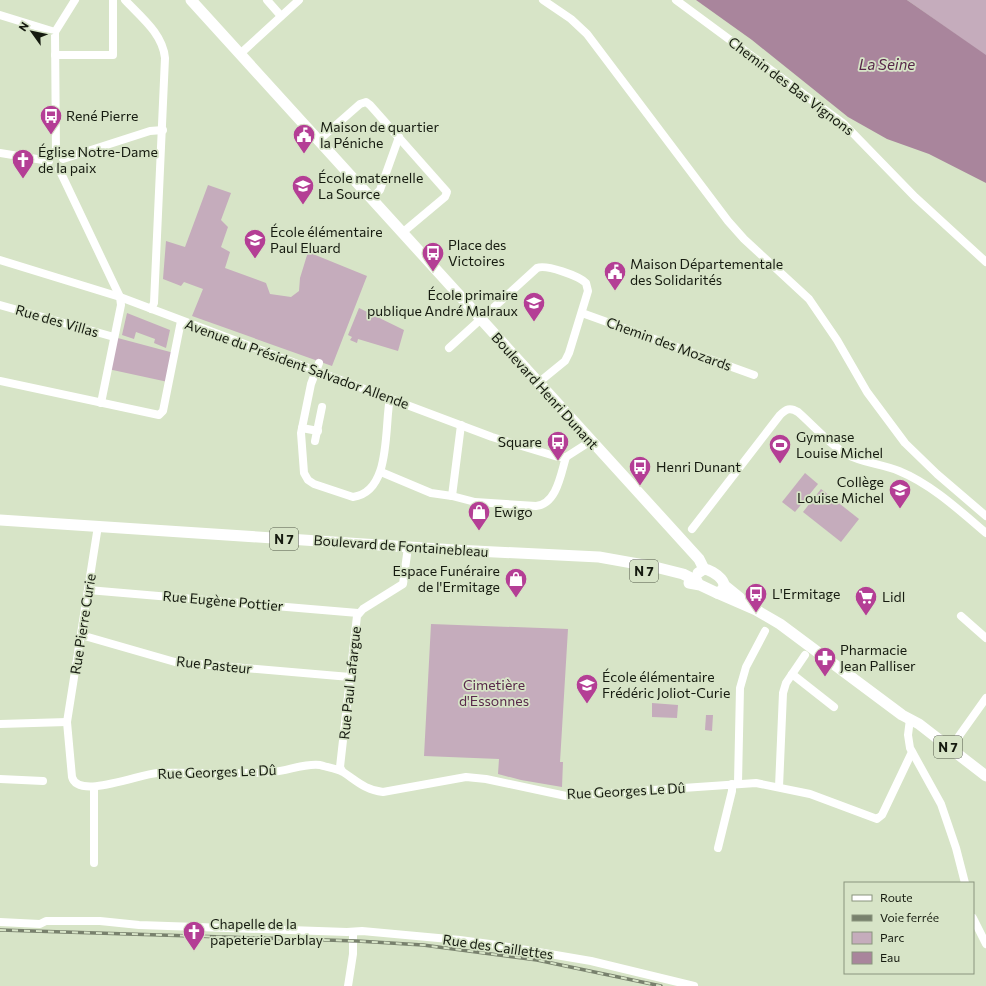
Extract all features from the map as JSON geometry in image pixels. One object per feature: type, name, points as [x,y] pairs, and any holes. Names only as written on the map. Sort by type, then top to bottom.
[{"type":"main road","name":"Boulevard Henri Dunant","points":[[191,0],[402,233],[478,322],[538,383],[699,559],[704,569]]},
{"type":"main road","name":"Boulevard de Fontainebleau","points":[[0,520],[408,547],[587,557],[609,564],[699,583]]},
{"type":"main road","points":[[699,583],[698,573],[704,569]]},
{"type":"main road","name":"N 7","points":[[704,569],[721,578],[721,589]]},
{"type":"main road","name":"N 7","points":[[699,583],[721,589],[780,624],[986,776]]},
{"type":"street","points":[[59,169],[63,166],[60,157],[55,32],[75,0]]},
{"type":"street","points":[[55,55],[113,55],[113,0]]},
{"type":"street","points":[[125,0],[148,24],[164,47],[165,76],[155,295],[151,309]]},
{"type":"street","points":[[267,0],[281,16]]},
{"type":"street","points":[[240,54],[299,0]]},
{"type":"street","points":[[543,0],[571,19],[587,34],[728,221],[744,240],[809,299],[840,346],[867,392],[905,443],[937,474],[986,516]]},
{"type":"street","name":"Chemin des Bas Vignons","points":[[676,0],[844,124],[915,197],[986,262]]},
{"type":"street","points":[[0,15],[55,32]]},
{"type":"street","points":[[319,140],[360,104],[366,102],[446,189],[445,197],[402,233]]},
{"type":"street","points":[[49,161],[52,157],[60,157],[150,131],[163,130]]},
{"type":"street","points":[[371,199],[380,190],[399,138]]},
{"type":"street","points":[[0,153],[49,161]]},
{"type":"street","points":[[49,161],[51,167],[59,169]]},
{"type":"street","points":[[59,169],[120,297],[121,306],[101,403]]},
{"type":"street","name":"Avenue du Président Salvador Allende","points":[[0,260],[120,297],[181,320],[318,366],[390,398],[461,425],[543,453],[558,457],[566,457]]},
{"type":"street","points":[[449,348],[537,268],[543,267],[583,280],[588,291],[565,361],[538,383]]},
{"type":"street","name":"Rue des Villas","points":[[0,305],[114,337]]},
{"type":"street","name":"Chemin des Mozards","points":[[582,313],[754,375]]},
{"type":"street","points":[[0,381],[159,415],[161,414],[181,320]]},
{"type":"street","points":[[318,366],[311,384],[301,438],[303,465],[306,477],[310,483],[346,495],[359,496],[368,490],[381,472],[390,398]]},
{"type":"street","points":[[315,441],[322,407]]},
{"type":"street","points":[[692,529],[780,415],[785,410],[791,409],[798,412],[830,442],[846,454],[854,458],[898,471],[923,483],[986,532]]},
{"type":"street","points":[[452,496],[461,425]]},
{"type":"street","points":[[302,428],[318,431]]},
{"type":"street","points":[[381,472],[430,493],[452,496],[475,502],[543,506],[552,497],[566,457],[591,441]]},
{"type":"street","name":"Rue Pierre Curie","points":[[67,722],[98,526]]},
{"type":"street","name":"Rue Paul Lafargue","points":[[342,771],[340,767],[358,613],[403,584],[408,547]]},
{"type":"street","name":"Rue Eugène Pottier","points":[[88,590],[358,613]]},
{"type":"street","points":[[961,616],[986,638]]},
{"type":"street","points":[[718,848],[735,784],[740,688],[746,667],[765,631]]},
{"type":"street","name":"Rue Pasteur","points":[[81,635],[175,662],[350,677]]},
{"type":"street","points":[[780,787],[783,693],[786,683],[805,654]]},
{"type":"street","points":[[792,674],[834,706]]},
{"type":"street","points":[[959,736],[986,698]]},
{"type":"street","points":[[910,719],[908,735],[912,752],[941,804],[956,848],[965,882]]},
{"type":"street","points":[[0,724],[67,722]]},
{"type":"street","name":"Rue Georges Le Dû","points":[[67,722],[73,780],[81,786],[94,787],[157,773],[274,772],[310,765],[319,765],[342,771],[362,786],[370,790],[383,792],[466,777],[486,779],[566,796],[756,783],[810,794],[877,819],[882,815],[912,752]]},
{"type":"street","points":[[0,779],[43,781]]},
{"type":"street","points":[[94,787],[94,863]]},
{"type":"street","points":[[974,920],[986,944]]},
{"type":"street","name":"Rue des Caillettes","points":[[0,922],[40,924],[46,921],[100,921],[139,926],[353,932],[362,931],[482,943],[591,961],[694,986]]},
{"type":"street","points":[[348,986],[353,954],[353,932]]},
{"type":"green space","points":[[907,0],[986,0],[986,55],[985,55]]},
{"type":"green space","points":[[208,185],[231,193],[221,220],[228,227],[221,247],[230,252],[225,268],[266,283],[270,294],[291,297],[299,291],[300,278],[308,252],[367,276],[332,366],[192,316],[203,289],[184,282],[181,286],[163,279],[166,241],[185,247]]},
{"type":"green space","points":[[359,308],[404,330],[398,351],[358,339],[357,343],[350,340],[352,337],[348,335]]},
{"type":"green space","points":[[127,313],[170,330],[166,348],[154,343],[155,339],[136,332],[134,339],[122,335]]},
{"type":"green space","points":[[114,337],[174,353],[168,382],[108,369]]},
{"type":"green space","points":[[805,473],[818,484],[795,512],[782,502]]},
{"type":"green space","points":[[821,489],[859,519],[841,542],[803,512]]},
{"type":"green space","name":"Cimetière d'Essonnes","points":[[431,624],[568,629],[560,762],[563,762],[562,787],[521,780],[498,774],[499,759],[424,756]]},
{"type":"green space","points":[[652,703],[678,705],[677,718],[652,717]]},
{"type":"green space","points":[[706,715],[713,715],[712,731],[705,730]]},
{"type":"water","name":"La Seine","points":[[696,0],[907,0],[986,55],[986,183],[929,154],[887,139],[848,117],[752,40]]},
{"type":"railway","points":[[0,930],[357,941],[423,945],[537,960],[661,986]]},
{"type":"place","name":"René Pierre","points":[[51,136]]},
{"type":"place","name":"Maison de quartier la Péniche","points":[[304,154]]},
{"type":"place","name":"Église Notre-Dame de la paix","points":[[23,180]]},
{"type":"place","name":"École maternelle La Source","points":[[303,206]]},
{"type":"place","name":"École élémentaire Paul Eluard","points":[[255,260]]},
{"type":"place","name":"Place des Victoires","points":[[433,272]]},
{"type":"place","name":"Maison Départementale des Solidarités","points":[[615,292]]},
{"type":"place","name":"École primaire publique André Malraux","points":[[534,322]]},
{"type":"place","name":"Square","points":[[558,462]]},
{"type":"place","name":"Gymnase Louise Michel","points":[[780,464]]},
{"type":"place","name":"Henri Dunant","points":[[640,486]]},
{"type":"place","name":"Collège Louise Michel","points":[[900,510]]},
{"type":"place","name":"Ewigo","points":[[479,532]]},
{"type":"place","name":"Espace Funéraire de l'Ermitage","points":[[516,598]]},
{"type":"place","name":"L'Ermitage","points":[[756,614]]},
{"type":"place","name":"Lidl","points":[[866,616]]},
{"type":"place","name":"Pharmacie Jean Palliser","points":[[825,678]]},
{"type":"place","name":"École élémentaire Frédéric Joliot-Curie","points":[[587,704]]},
{"type":"place","name":"Chapelle de la papeterie Darblay","points":[[194,952]]}]
